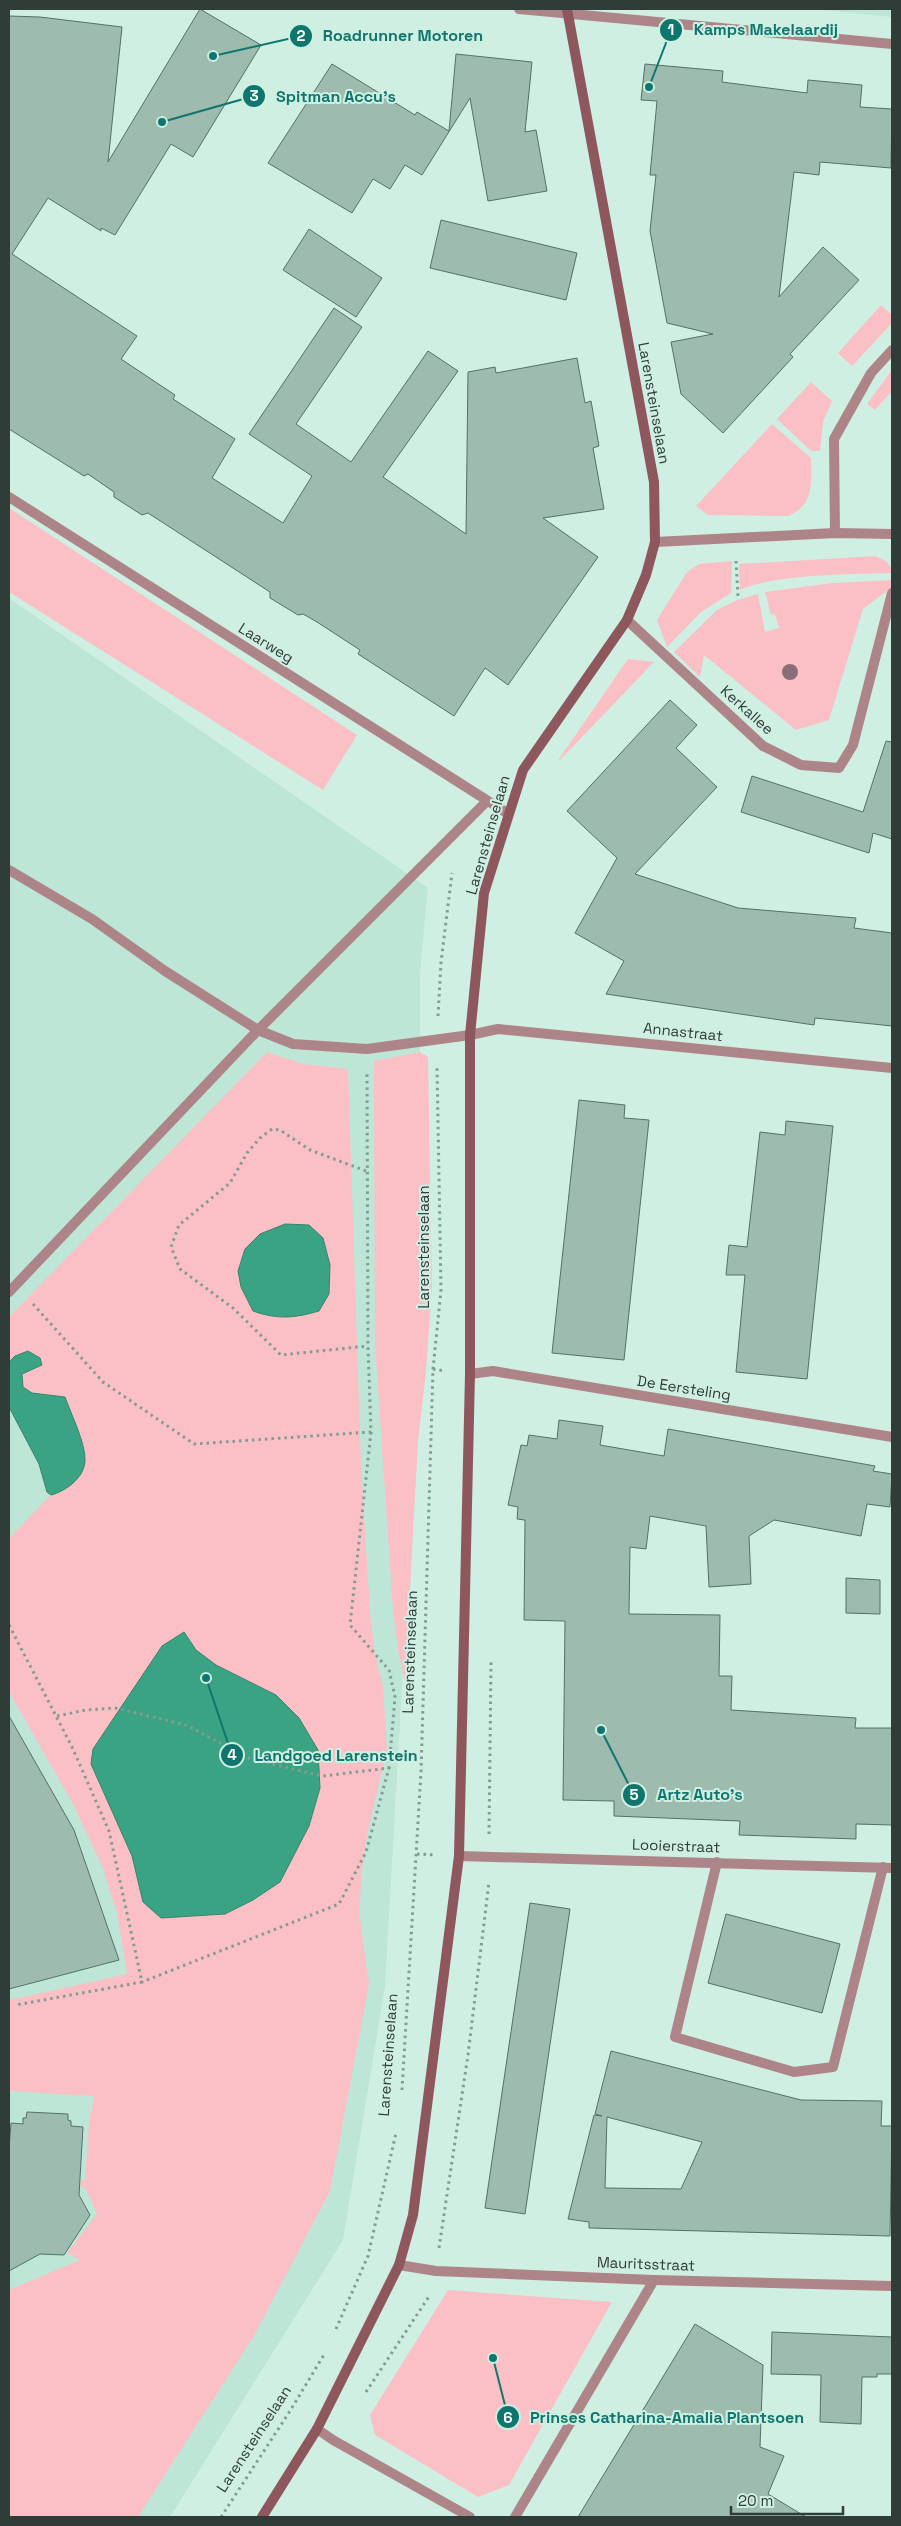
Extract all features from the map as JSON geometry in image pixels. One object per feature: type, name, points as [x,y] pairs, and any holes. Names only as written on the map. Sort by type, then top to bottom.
[{"type":"main road","name":"Larensteinselaan","points":[[262,2517],[317,2429],[399,2265],[413,2215],[459,1856],[470,1374],[470,1035],[484,893],[507,813],[523,770],[627,620],[646,576],[655,542],[654,482],[567,11]]},
{"type":"street","points":[[519,9],[567,11],[892,44]]},
{"type":"street","points":[[834,533],[834,439],[871,373],[892,350]]},
{"type":"street","name":"Laarweg","points":[[9,497],[507,813]]},
{"type":"street","points":[[655,542],[834,533],[892,534]]},
{"type":"street","name":"Kerkallee","points":[[627,620],[763,746],[801,765],[839,768],[853,745],[892,593]]},
{"type":"street","points":[[12,1288],[258,1030],[487,801]]},
{"type":"street","name":"Annastraat","points":[[9,870],[92,919],[165,971],[258,1030],[293,1044],[367,1049],[436,1038],[470,1035],[498,1029],[892,1068]]},
{"type":"street","name":"De Eersteling","points":[[470,1374],[493,1371],[892,1437]]},
{"type":"street","name":"Looierstraat","points":[[459,1856],[888,1868]]},
{"type":"street","points":[[717,1862],[675,2037],[794,2072],[833,2067],[888,1868]]},
{"type":"street","name":"Mauritsstraat","points":[[399,2265],[436,2271],[654,2280],[892,2286]]},
{"type":"street","points":[[514,2517],[654,2280]]},
{"type":"street","points":[[317,2429],[333,2440],[470,2517]]},
{"type":"path","points":[[736,538],[738,596]]},
{"type":"path","name":"Larensteinselaan","points":[[401,2096],[422,1772],[433,1369],[441,1290],[436,1038],[441,962],[450,876],[454,868]]},
{"type":"path","points":[[16,2005],[142,1982],[339,1904],[366,1852],[390,1768],[395,1697],[389,1670],[350,1625],[371,1432],[366,1171],[367,1049]]},
{"type":"path","points":[[366,1171],[310,1150],[280,1130],[272,1129],[260,1138],[247,1154],[230,1183],[179,1225],[171,1247],[180,1269],[233,1308],[281,1355],[368,1346]]},
{"type":"path","points":[[12,1288],[103,1382],[194,1444],[371,1432]]},
{"type":"path","points":[[9,1625],[57,1716],[109,1831],[142,1982]]},
{"type":"path","points":[[57,1716],[86,1710],[115,1708],[186,1725],[250,1759],[323,1776],[390,1768]]},
{"type":"path","name":"Larensteinselaan","points":[[336,2331],[368,2256],[398,2126]]},
{"type":"path","name":"Larensteinselaan","points":[[221,2517],[290,2411],[327,2348]]},
{"type":"shaded area","points":[[811,9],[892,9],[892,17]]},
{"type":"shaded area","points":[[881,305],[892,315],[892,323],[852,366],[838,353]]},
{"type":"shaded area","points":[[892,370],[892,391],[875,410],[867,404]]},
{"type":"shaded area","points":[[811,382],[832,401],[823,422],[820,451],[811,451],[777,419]]},
{"type":"shaded area","points":[[772,424],[811,458],[810,492],[803,506],[788,516],[708,515],[696,506]]},
{"type":"shaded area","points":[[9,508],[357,735],[323,790],[9,592]]},
{"type":"shaded area","points":[[875,556],[889,564],[892,573],[793,578],[755,585],[740,590],[739,564]]},
{"type":"shaded area","points":[[732,561],[731,593],[701,612],[667,647],[657,620],[687,572],[699,564]]},
{"type":"shaded area","points":[[892,580],[892,587],[863,609],[829,720],[796,730],[704,655],[700,677],[674,652],[717,610],[737,600],[758,594],[765,632],[779,628],[775,614],[771,615],[765,592],[832,583]]},
{"type":"shaded area","points":[[9,598],[428,888],[420,971],[420,1371],[385,1986],[343,2240],[170,2517],[9,2517]]},
{"type":"shaded area","points":[[628,659],[654,662],[559,761],[559,759]]},
{"type":"shaded area","points":[[267,1052],[303,1064],[348,1069],[361,1464],[370,1612],[375,1654],[383,1686],[387,1749],[368,1831],[362,1870],[359,1912],[369,1984],[330,2191],[255,2334],[138,2517],[9,2517],[9,2290],[80,2260],[67,2253],[97,2214],[87,2191],[78,2183],[85,2179],[89,2122],[94,2096],[9,2091],[9,2000],[127,1974],[117,1913],[102,1866],[73,1804],[9,1692],[9,1538],[51,1495],[62,1492],[85,1461],[65,1397],[32,1392],[23,1387],[22,1374],[41,1365],[15,1356],[9,1362],[9,1317]],"holes":[[[184,1632],[196,1650],[216,1665],[276,1695],[309,1826],[297,1849],[143,1902],[132,1856],[91,1764],[93,1749],[162,1646]]]},
{"type":"shaded area","points":[[420,1052],[428,1057],[432,1286],[426,1371],[418,1441],[405,1682],[398,1650],[393,1610],[375,1343],[374,1061]]},
{"type":"shaded area","points":[[285,1224],[309,1225],[323,1238],[330,1265],[329,1294],[319,1311],[286,1317],[262,1314],[253,1311],[241,1287],[238,1271],[245,1249],[260,1234]]},
{"type":"shaded area","points":[[28,1351],[40,1358],[42,1365],[22,1374],[23,1387],[32,1393],[65,1397],[81,1438],[85,1454],[84,1467],[78,1478],[68,1487],[51,1495],[47,1492],[39,1464],[9,1407],[9,1362],[15,1356]]},
{"type":"shaded area","points":[[184,1632],[196,1650],[216,1665],[276,1695],[299,1718],[318,1750],[320,1788],[309,1826],[280,1882],[253,1900],[225,1914],[161,1918],[143,1902],[132,1856],[91,1764],[93,1749],[162,1646]]},
{"type":"shaded area","points":[[448,2290],[612,2302],[509,2485],[478,2497],[375,2435],[370,2415]]},
{"type":"building","points":[[200,9],[261,45],[193,157],[171,144],[115,235],[101,228],[101,231],[48,198],[12,254],[137,336],[121,359],[175,395],[173,399],[235,439],[212,478],[283,523],[312,476],[249,434],[334,308],[362,327],[296,424],[351,462],[428,351],[458,371],[383,477],[466,534],[468,372],[495,367],[496,373],[577,358],[585,403],[591,401],[599,446],[593,448],[604,509],[543,518],[598,557],[508,685],[485,668],[454,716],[358,654],[360,650],[317,622],[303,614],[298,615],[270,598],[270,592],[148,513],[142,515],[114,497],[114,492],[88,474],[84,476],[9,429],[9,16],[40,17],[122,27],[108,162]]},
{"type":"building","points":[[456,54],[532,62],[525,132],[536,130],[547,191],[488,201],[470,98],[422,175],[405,165],[390,189],[373,179],[352,213],[268,163],[332,64],[415,115],[417,112],[449,131]]},
{"type":"building","points":[[645,64],[723,71],[722,82],[807,93],[808,80],[862,85],[860,107],[892,109],[891,168],[820,162],[819,175],[794,172],[779,297],[823,247],[859,280],[790,354],[793,357],[723,433],[681,394],[671,342],[713,334],[667,323],[650,231],[656,175],[650,175],[657,101],[641,100]]},
{"type":"building","points":[[441,220],[577,253],[566,300],[430,268]]},
{"type":"building","points":[[309,229],[382,278],[356,317],[283,270]]},
{"type":"building","points":[[670,700],[697,725],[676,748],[717,787],[635,874],[738,908],[856,918],[854,928],[892,933],[892,1026],[815,1018],[814,1025],[606,994],[624,961],[575,933],[617,858],[567,811]]},
{"type":"building","points":[[886,741],[892,742],[892,839],[873,833],[869,853],[741,812],[752,776],[863,812]]},
{"type":"building","points":[[579,1100],[625,1105],[624,1118],[649,1120],[624,1360],[552,1353]]},
{"type":"building","points":[[786,1121],[833,1126],[807,1379],[736,1372],[745,1275],[726,1275],[729,1245],[747,1247],[760,1132],[785,1135]]},
{"type":"building","points":[[559,1420],[603,1426],[600,1445],[664,1456],[668,1429],[875,1466],[873,1471],[892,1474],[890,1507],[867,1504],[861,1536],[774,1520],[749,1536],[751,1584],[709,1587],[706,1526],[650,1516],[646,1549],[630,1547],[629,1614],[720,1615],[719,1676],[732,1676],[731,1710],[856,1718],[855,1728],[892,1728],[892,1825],[856,1824],[856,1839],[739,1835],[740,1821],[614,1816],[614,1801],[563,1800],[565,1621],[524,1620],[525,1520],[517,1519],[518,1507],[508,1505],[521,1445],[527,1446],[529,1435],[557,1439]]},
{"type":"building","points":[[846,1578],[880,1580],[880,1614],[846,1613]]},
{"type":"building","points":[[9,1716],[74,1830],[119,1960],[9,1989]]},
{"type":"building","points":[[530,1903],[570,1909],[525,2214],[485,2208]]},
{"type":"building","points":[[726,1914],[840,1944],[822,2013],[708,1983]]},
{"type":"building","points":[[611,2051],[801,2100],[882,2101],[881,2126],[892,2126],[890,2236],[589,2228],[589,2222],[568,2219],[594,2115],[602,2116],[595,2114]],"holes":[[[607,2117],[702,2142],[681,2189],[605,2188]]]},
{"type":"building","points":[[27,2112],[68,2114],[71,2126],[83,2127],[79,2195],[90,2215],[64,2255],[40,2254],[9,2271],[9,2148],[11,2123],[23,2124],[23,2118],[26,2118]]},
{"type":"building","points":[[695,2324],[763,2365],[760,2447],[784,2456],[768,2494],[806,2517],[578,2517]]},
{"type":"building","points":[[772,2332],[892,2337],[892,2374],[862,2377],[861,2424],[820,2422],[821,2375],[771,2374]]},
{"type":"place","name":"Roadrunner Motoren","points":[[213,56]]},
{"type":"place","name":"Kamps Makelaardij","points":[[649,87]]},
{"type":"place","name":"Spitman Accu's","points":[[162,122]]},
{"type":"place","name":"Landgoed Larenstein","points":[[206,1678]]},
{"type":"place","name":"Artz Auto's","points":[[601,1730]]},
{"type":"place","name":"Prinses Catharina-Amalia Plantsoen","points":[[493,2358]]}]
